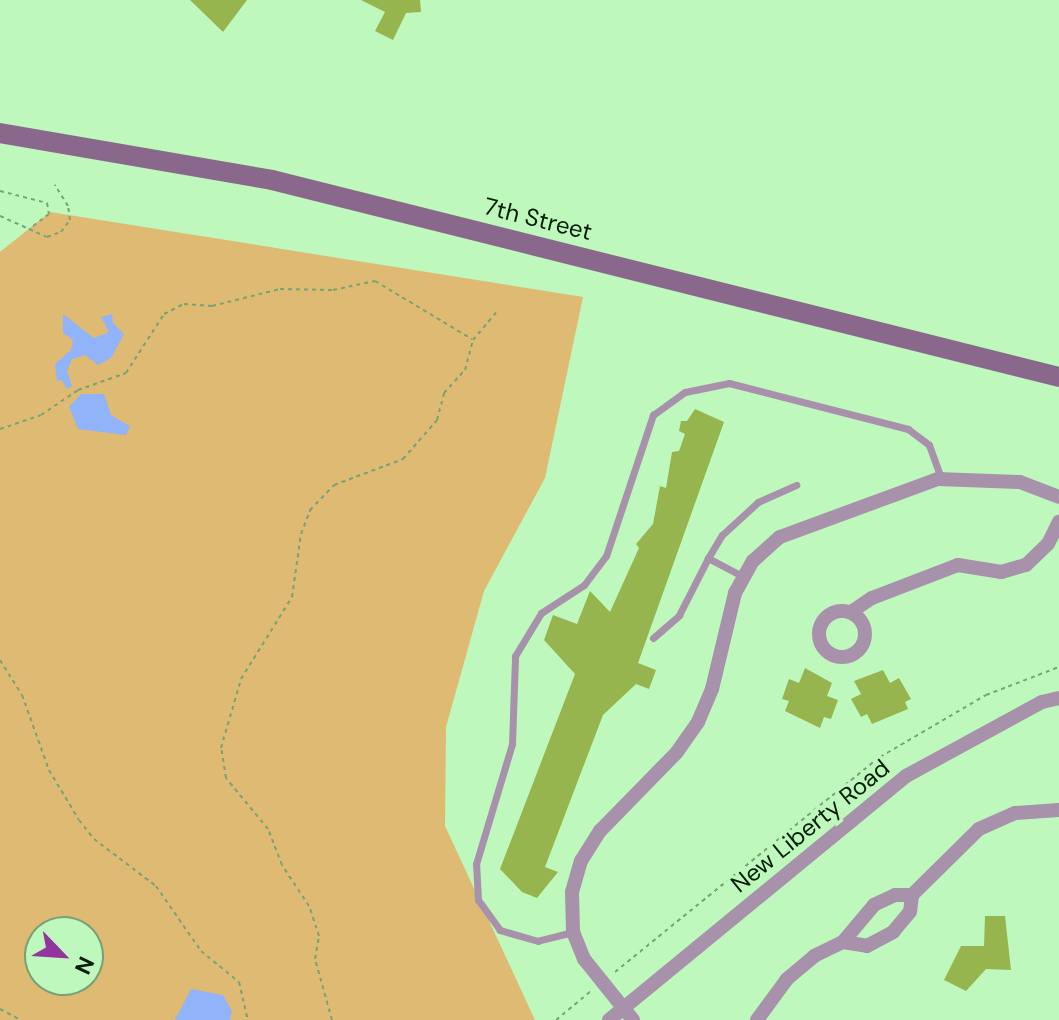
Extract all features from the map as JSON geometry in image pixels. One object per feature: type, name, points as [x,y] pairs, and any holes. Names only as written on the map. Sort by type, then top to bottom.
[{"type":"street","name":"7th Street","points":[[0,133],[272,180],[1059,377]]},
{"type":"street","points":[[628,1014],[584,959],[573,932],[572,892],[581,861],[600,831],[677,752],[698,722],[744,577],[753,561],[780,537],[904,488],[942,480],[1020,482],[1059,497]]},
{"type":"street","points":[[851,612],[872,598],[958,565],[1001,572],[1026,565],[1048,544],[1059,521]]},
{"type":"street","name":"New Liberty Road","points":[[609,1020],[628,1014],[906,776],[1042,702],[1059,698]]},
{"type":"street","points":[[843,942],[867,946],[893,932],[910,912],[912,895],[979,829],[1015,813],[1059,810]]},
{"type":"street","points":[[757,1020],[787,979],[814,956],[843,942],[874,905],[895,895],[912,895]]},
{"type":"lane","points":[[573,932],[538,941],[500,930],[478,900],[476,864],[512,744],[515,656],[541,613],[584,585],[606,556],[653,415],[685,392],[729,383],[908,429],[929,445],[942,480]]},
{"type":"lane","points":[[653,638],[679,615],[722,535],[758,502],[796,485]]},
{"type":"lane","points":[[708,558],[744,577]]},
{"type":"path","points":[[0,216],[47,237],[61,232],[70,220],[55,185]]},
{"type":"path","points":[[0,191],[47,203],[49,214],[28,230]]},
{"type":"path","points":[[0,429],[41,415],[78,390],[126,373],[164,314],[184,304],[212,306],[280,289],[333,290],[375,281],[473,340]]},
{"type":"path","points":[[332,1020],[315,959],[319,936],[309,906],[282,865],[268,829],[226,778],[221,748],[241,679],[292,597],[301,534],[310,510],[334,485],[403,459],[437,420],[444,393],[465,370],[473,340],[498,310]]},
{"type":"path","points":[[0,660],[22,695],[49,770],[79,820],[94,839],[156,886],[201,951],[239,982],[246,994],[248,1020]]},
{"type":"path","points":[[556,1020],[880,757],[986,695],[1059,667]]},
{"type":"path","points":[[0,1009],[21,1020]]},
{"type":"shaded area","points":[[50,212],[583,297],[545,478],[484,591],[446,727],[445,826],[535,1020],[0,1020],[0,252]]},
{"type":"water","points":[[63,314],[94,338],[109,332],[101,317],[112,314],[113,323],[124,334],[111,358],[98,365],[85,355],[72,359],[67,371],[72,386],[67,389],[62,380],[57,381],[55,364],[71,350],[73,340],[63,333]]},
{"type":"water","points":[[81,394],[104,394],[111,415],[130,426],[126,435],[78,429],[69,407]]},
{"type":"water","points":[[191,989],[223,995],[232,1011],[230,1020],[175,1020]]},
{"type":"building","points":[[190,0],[247,0],[223,32]]},
{"type":"building","points":[[361,0],[420,0],[421,12],[406,13],[393,40],[375,31],[385,12]]},
{"type":"building","points":[[695,409],[724,422],[638,663],[656,670],[649,689],[636,684],[603,715],[545,867],[558,872],[537,898],[522,892],[500,869],[575,674],[544,640],[553,615],[577,624],[590,591],[610,612],[639,548],[636,544],[653,524],[660,486],[666,488],[672,452],[679,451],[685,434],[679,431],[681,421],[687,421]]},
{"type":"building","points":[[805,668],[832,683],[827,696],[838,700],[831,719],[824,717],[820,728],[785,711],[789,701],[782,699],[789,679],[799,683]]},
{"type":"building","points":[[883,670],[890,683],[899,678],[911,699],[905,702],[908,709],[872,724],[867,714],[861,717],[851,699],[861,694],[854,681]]},
{"type":"building","points":[[985,916],[1005,916],[1011,970],[986,969],[966,991],[944,980],[961,946],[984,946]]}]
